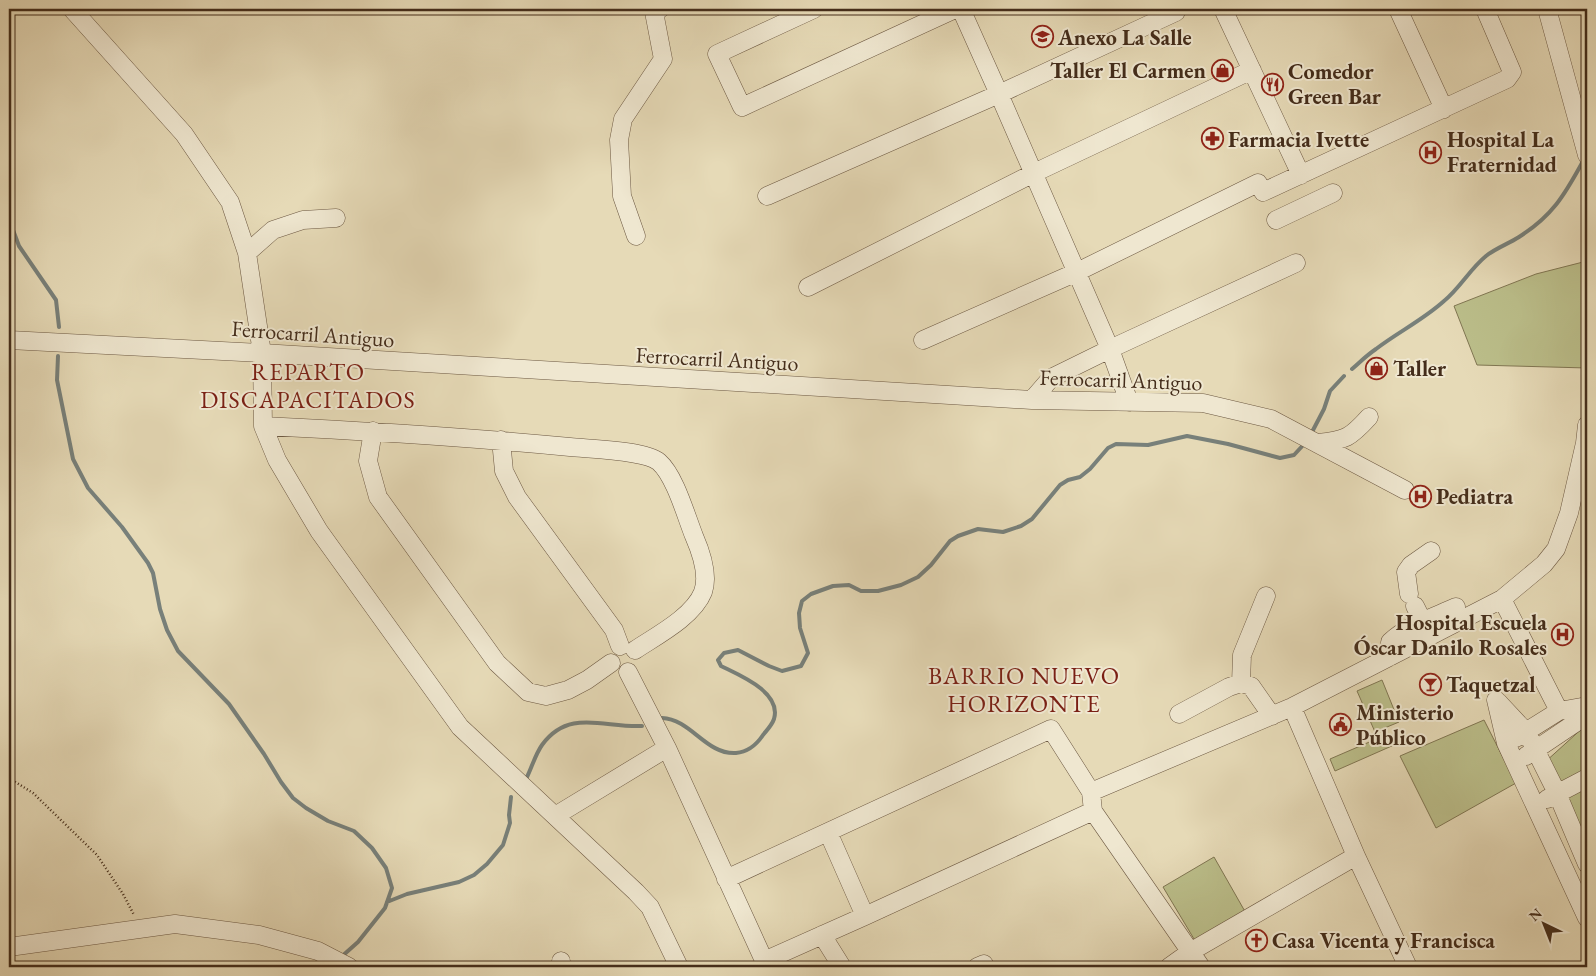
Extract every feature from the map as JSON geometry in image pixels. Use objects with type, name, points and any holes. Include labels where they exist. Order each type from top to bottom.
[{"type":"street","points":[[72,9],[184,134],[230,202],[247,253],[262,353],[263,426],[277,460],[319,531],[460,727],[650,907],[679,967]]},
{"type":"street","points":[[814,9],[717,54],[742,106],[954,9]]},
{"type":"street","points":[[961,9],[1110,349],[1129,402]]},
{"type":"street","points":[[1223,9],[1301,175]]},
{"type":"street","points":[[1398,9],[1444,109]]},
{"type":"street","points":[[923,340],[1260,188],[1301,175],[1501,84],[1512,72],[1485,9]]},
{"type":"street","points":[[1547,9],[1587,155]]},
{"type":"street","points":[[636,236],[622,196],[619,140],[623,119],[663,59],[655,10]]},
{"type":"street","points":[[768,196],[999,94],[1176,12]]},
{"type":"street","points":[[808,286],[1034,173],[1252,70]]},
{"type":"street","points":[[1276,220],[1333,193]]},
{"type":"street","points":[[247,253],[273,230],[303,220],[336,218]]},
{"type":"street","points":[[1032,400],[1051,378],[1296,263]]},
{"type":"street","name":"Ferrocarril Antiguo","points":[[9,340],[262,353],[1032,400],[1203,403],[1271,419],[1405,490]]},
{"type":"street","points":[[1318,444],[1340,441],[1351,435],[1369,417]]},
{"type":"street","points":[[1092,792],[1272,716],[1502,599],[1544,564],[1556,549],[1569,513],[1585,443],[1587,425]]},
{"type":"street","points":[[263,426],[500,440],[648,456],[658,462],[670,476],[700,552],[705,578],[702,592],[688,613],[627,648],[614,650],[611,656],[611,664],[615,669],[628,672],[635,666],[638,658],[627,648],[517,497],[504,471],[500,440]]},
{"type":"street","points":[[372,431],[368,461],[378,497],[497,663],[528,692],[546,696],[568,690],[611,664]]},
{"type":"street","points":[[1423,622],[1412,600],[1406,572],[1411,565],[1431,551]]},
{"type":"street","points":[[1241,683],[1242,655],[1266,596]]},
{"type":"street","points":[[1502,599],[1559,711]]},
{"type":"street","points":[[1391,656],[1390,642],[1395,637],[1423,622],[1456,608]]},
{"type":"street","points":[[628,672],[667,748],[765,964],[1093,811]]},
{"type":"street","points":[[1179,714],[1229,686],[1241,683],[1251,686],[1272,716]]},
{"type":"street","points":[[1587,864],[1557,793],[1527,733],[1496,700],[1506,743],[1587,918]]},
{"type":"street","points":[[1292,706],[1356,856],[1408,967]]},
{"type":"street","points":[[1506,743],[1527,733],[1559,711],[1587,706]]},
{"type":"street","points":[[1515,762],[1536,751],[1587,715]]},
{"type":"street","points":[[726,879],[1051,729],[1092,792],[1093,811],[1201,967]]},
{"type":"street","points":[[555,816],[667,748]]},
{"type":"street","points":[[1535,806],[1587,778]]},
{"type":"street","points":[[828,832],[865,916]]},
{"type":"street","points":[[1169,967],[1190,952],[1356,856]]},
{"type":"street","points":[[9,946],[174,924],[259,935],[318,950],[348,967]]},
{"type":"street","points":[[822,936],[842,967]]},
{"type":"path","points":[[9,778],[33,794],[97,855],[123,894],[141,929]]},
{"type":"green space","points":[[1587,261],[1587,368],[1477,365],[1454,306],[1536,274]]},
{"type":"green space","points":[[1382,680],[1399,722],[1375,732],[1357,691]]},
{"type":"green space","points":[[1484,720],[1516,783],[1436,828],[1400,756]]},
{"type":"green space","points":[[1587,724],[1587,837],[1577,834],[1544,763]]},
{"type":"green space","points":[[1388,734],[1394,745],[1335,771],[1330,759]]},
{"type":"green space","points":[[1214,857],[1247,915],[1197,944],[1163,887]]},
{"type":"waterway","points":[[1352,369],[1373,351],[1436,308],[1450,296],[1486,256],[1519,237],[1549,213],[1569,186],[1582,163]]},
{"type":"waterway","points":[[9,196],[13,230],[19,246],[56,300],[59,327]]},
{"type":"waterway","points":[[58,356],[57,380],[73,459],[88,488],[122,527],[148,563],[153,573],[160,609],[167,630],[178,651],[229,704],[293,798],[328,821],[354,831],[372,848],[386,868],[392,888],[385,908],[358,942],[340,958]]},
{"type":"waterway","points":[[1311,434],[1324,409],[1330,391],[1344,376]]},
{"type":"waterway","points":[[662,718],[682,724],[716,749],[725,752],[736,753],[752,747],[771,725],[775,709],[772,701],[757,686],[721,666],[718,660],[724,653],[738,650],[782,671],[801,666],[808,653],[800,628],[799,613],[802,601],[811,594],[833,586],[849,585],[861,591],[878,591],[901,585],[918,577],[931,565],[950,541],[958,536],[978,529],[1003,532],[1021,526],[1032,519],[1060,485],[1068,480],[1080,477],[1090,469],[1108,448],[1116,444],[1148,445],[1187,436],[1228,444],[1280,458],[1294,455],[1306,442]]},
{"type":"waterway","points":[[527,777],[542,745],[552,734],[564,727],[575,723],[588,722],[642,726]]},
{"type":"waterway","points":[[387,902],[407,894],[459,882],[474,875],[487,864],[503,845],[510,823],[511,797]]},
{"type":"place","name":"Anexo La Salle","points":[[1042,37]]},
{"type":"place","name":"Taller El Carmen","points":[[1222,70]]},
{"type":"place","name":"Comedor Green Bar","points":[[1272,84]]},
{"type":"place","name":"Farmacia Ivette","points":[[1212,139]]},
{"type":"place","name":"Hospital La Fraternidad","points":[[1431,152]]},
{"type":"place","name":"Taller","points":[[1377,368]]},
{"type":"place","name":"Pediatra","points":[[1420,496]]},
{"type":"place","name":"Hospital Escuela Óscar Danilo Rosales","points":[[1563,635]]},
{"type":"place","name":"Taquetzal","points":[[1430,684]]},
{"type":"place","name":"Ministerio Público","points":[[1340,725]]},
{"type":"place","name":"Casa Vicenta y Francisca","points":[[1256,940]]},
{"type":"district","name":"REPARTO DISCAPACITADOS","points":[[308,385]]},
{"type":"district","name":"BARRIO NUEVO HORIZONTE","points":[[1024,689]]}]
